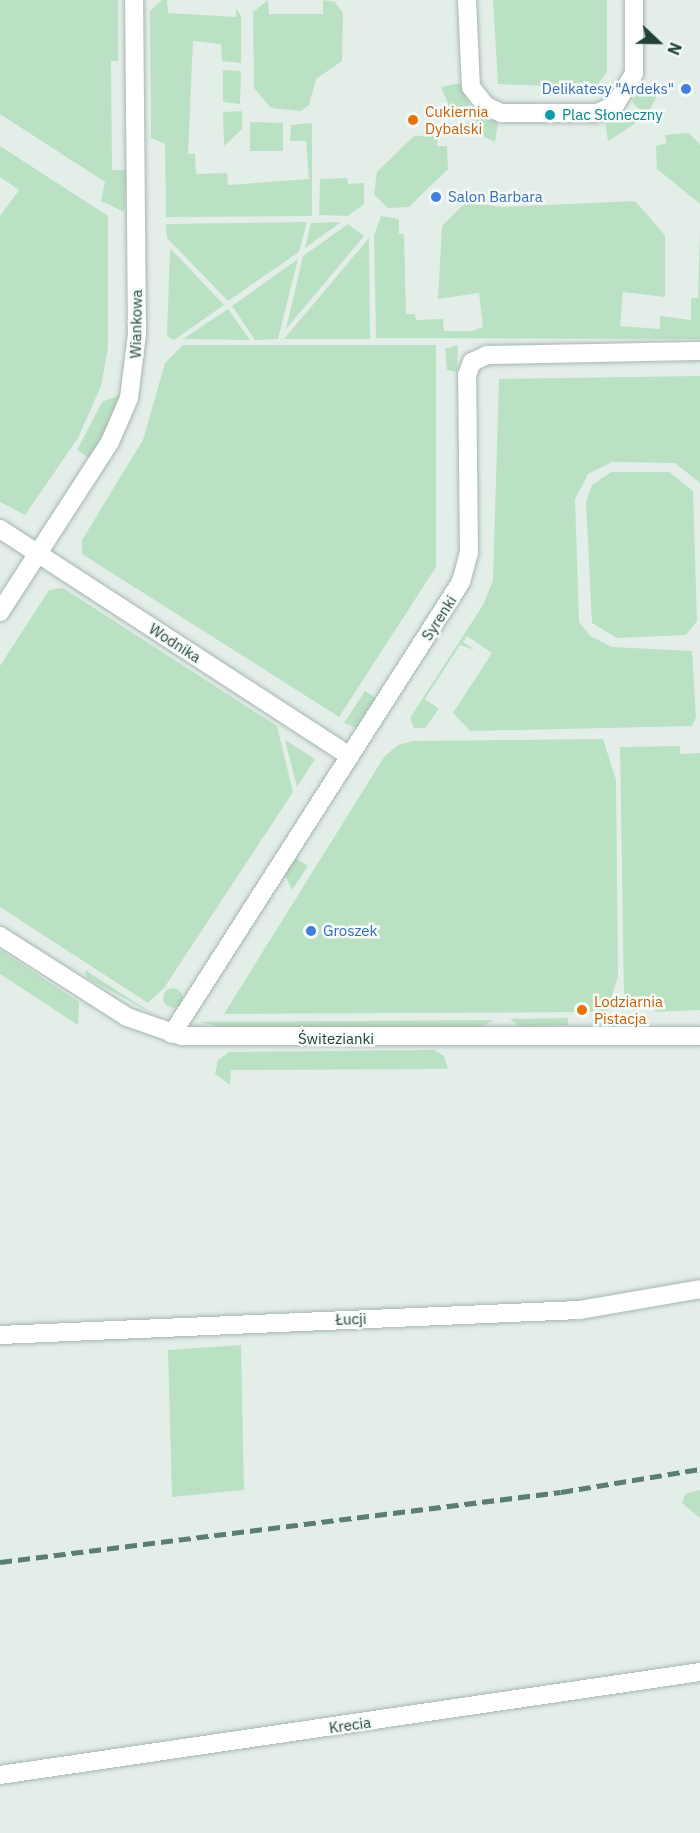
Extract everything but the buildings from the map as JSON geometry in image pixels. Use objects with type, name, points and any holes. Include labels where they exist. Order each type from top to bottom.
[{"type":"street","name":"Wiankowa","points":[[0,612],[110,442],[134,371],[134,0]]},
{"type":"street","points":[[467,0],[471,87],[486,106],[501,113],[597,113],[615,105],[634,73],[634,0]]},
{"type":"street","name":"Syrenki","points":[[172,1034],[461,582],[469,553],[466,375],[472,362],[487,355],[700,351]]},
{"type":"street","name":"Wodnika","points":[[0,529],[350,756]]},
{"type":"street","name":"Świtezianki","points":[[0,936],[114,1010],[172,1034],[221,1040],[700,1036]]},
{"type":"street","name":"Łucji","points":[[0,1335],[579,1310],[700,1289]]},
{"type":"street","name":"Krecia","points":[[0,1775],[700,1672]]},
{"type":"green space","points":[[0,0],[118,0],[118,61],[111,61],[112,170],[127,170],[124,212],[101,201],[105,182],[0,114]]},
{"type":"green space","points":[[162,0],[167,0],[168,13],[236,17],[236,8],[241,16],[241,63],[222,61],[221,44],[193,41],[188,154],[195,154],[196,174],[227,173],[228,185],[309,179],[306,141],[290,141],[291,125],[312,123],[312,216],[166,217],[165,144],[151,138],[150,11]]},
{"type":"green space","points":[[268,0],[269,14],[323,14],[323,0],[335,2],[343,13],[342,61],[316,79],[309,105],[301,111],[271,108],[254,88],[253,12]]},
{"type":"green space","points":[[493,0],[607,0],[607,72],[595,88],[498,84]]},
{"type":"green space","points":[[223,70],[241,71],[240,104],[223,102]]},
{"type":"green space","points":[[460,83],[469,105],[454,118],[441,87]]},
{"type":"green space","points":[[642,83],[661,89],[646,116],[632,102]]},
{"type":"green space","points":[[625,110],[636,123],[608,141],[605,121]]},
{"type":"green space","points":[[242,111],[242,129],[224,146],[223,112]]},
{"type":"green space","points":[[477,113],[498,122],[495,142],[464,127]]},
{"type":"green space","points":[[250,122],[283,123],[283,151],[250,151]]},
{"type":"green space","points":[[689,133],[700,145],[700,204],[657,169],[656,146],[667,143],[665,135]]},
{"type":"green space","points":[[438,135],[437,146],[447,146],[448,169],[409,207],[388,208],[374,194],[377,172],[414,136]]},
{"type":"green space","points":[[0,146],[108,216],[108,348],[101,386],[78,438],[25,515],[0,502],[0,216],[19,190],[0,177]]},
{"type":"green space","points":[[347,178],[348,184],[364,183],[364,204],[348,216],[319,215],[320,179]]},
{"type":"green space","points":[[635,201],[665,235],[665,297],[623,292],[620,326],[660,329],[660,316],[691,320],[691,298],[698,298],[700,230],[700,339],[376,338],[374,235],[381,216],[399,219],[399,234],[404,234],[406,314],[415,314],[416,320],[443,319],[444,331],[472,331],[483,327],[479,293],[438,299],[442,226],[466,202],[502,207]]},
{"type":"green space","points":[[307,222],[299,252],[228,301],[167,238],[166,224]]},
{"type":"green space","points":[[339,222],[340,223],[305,248],[311,223]]},
{"type":"green space","points":[[348,224],[364,236],[286,329],[303,256]]},
{"type":"green space","points":[[369,238],[370,339],[284,339]]},
{"type":"green space","points":[[170,248],[224,305],[174,340],[167,336]]},
{"type":"green space","points":[[298,259],[278,339],[255,340],[232,306]]},
{"type":"green space","points":[[228,309],[250,340],[183,339]]},
{"type":"green space","points":[[183,345],[436,345],[436,567],[339,717],[82,554],[82,540],[143,440],[165,363]]},
{"type":"green space","points":[[458,345],[457,372],[447,370],[445,349]]},
{"type":"green space","points":[[700,376],[700,483],[675,463],[612,462],[588,474],[575,499],[579,622],[590,636],[612,647],[692,651],[696,717],[692,726],[470,731],[453,713],[492,653],[467,636],[463,642],[475,650],[460,645],[425,699],[439,709],[425,728],[414,728],[410,718],[483,605],[493,580],[499,379]]},
{"type":"green space","points":[[120,395],[105,430],[89,458],[77,450],[102,402]]},
{"type":"green space","points":[[611,472],[669,472],[693,491],[697,621],[686,635],[617,638],[592,623],[586,502],[592,485]]},
{"type":"green space","points":[[63,588],[277,726],[293,792],[164,988],[148,1003],[0,907],[0,666],[49,590]]},
{"type":"green space","points":[[365,691],[376,698],[356,728],[344,723]]},
{"type":"green space","points":[[603,739],[616,780],[618,976],[607,1012],[224,1014],[384,757],[398,745],[413,741]]},
{"type":"green space","points":[[285,740],[315,759],[297,787]]},
{"type":"green space","points":[[680,746],[680,754],[700,753],[700,1010],[655,1012],[655,999],[637,999],[637,1007],[624,998],[620,747]]},
{"type":"green space","points":[[295,858],[308,866],[292,890],[285,875]]},
{"type":"green space","points":[[0,950],[79,1002],[78,1025],[0,974]]},
{"type":"green space","points":[[85,970],[155,1015],[87,978]]},
{"type":"green space","points":[[173,988],[180,991],[183,998],[180,1005],[173,1008],[166,1005],[163,998],[166,991]]},
{"type":"green space","points":[[568,1018],[568,1025],[520,1026],[510,1019]]},
{"type":"green space","points":[[494,1020],[483,1026],[229,1028],[199,1022]]},
{"type":"green space","points":[[434,1050],[444,1056],[448,1069],[231,1070],[230,1085],[215,1074],[218,1060],[229,1052]]},
{"type":"green space","points":[[241,1345],[244,1490],[172,1497],[168,1350]]},
{"type":"green space","points":[[700,1490],[700,1518],[682,1503],[685,1494]]},
{"type":"railway","points":[[0,1562],[561,1492],[700,1469]]},
{"type":"place","name":"Delikatesy \"Ardeks\"","points":[[686,89]]},
{"type":"place","name":"Plac Słoneczny","points":[[550,115]]},
{"type":"place","name":"Cukiernia Dybalski","points":[[413,120]]},
{"type":"place","name":"Salon Barbara","points":[[436,197]]},
{"type":"place","name":"Groszek","points":[[311,931]]},
{"type":"place","name":"Lodziarnia Pistacja","points":[[582,1010]]}]
